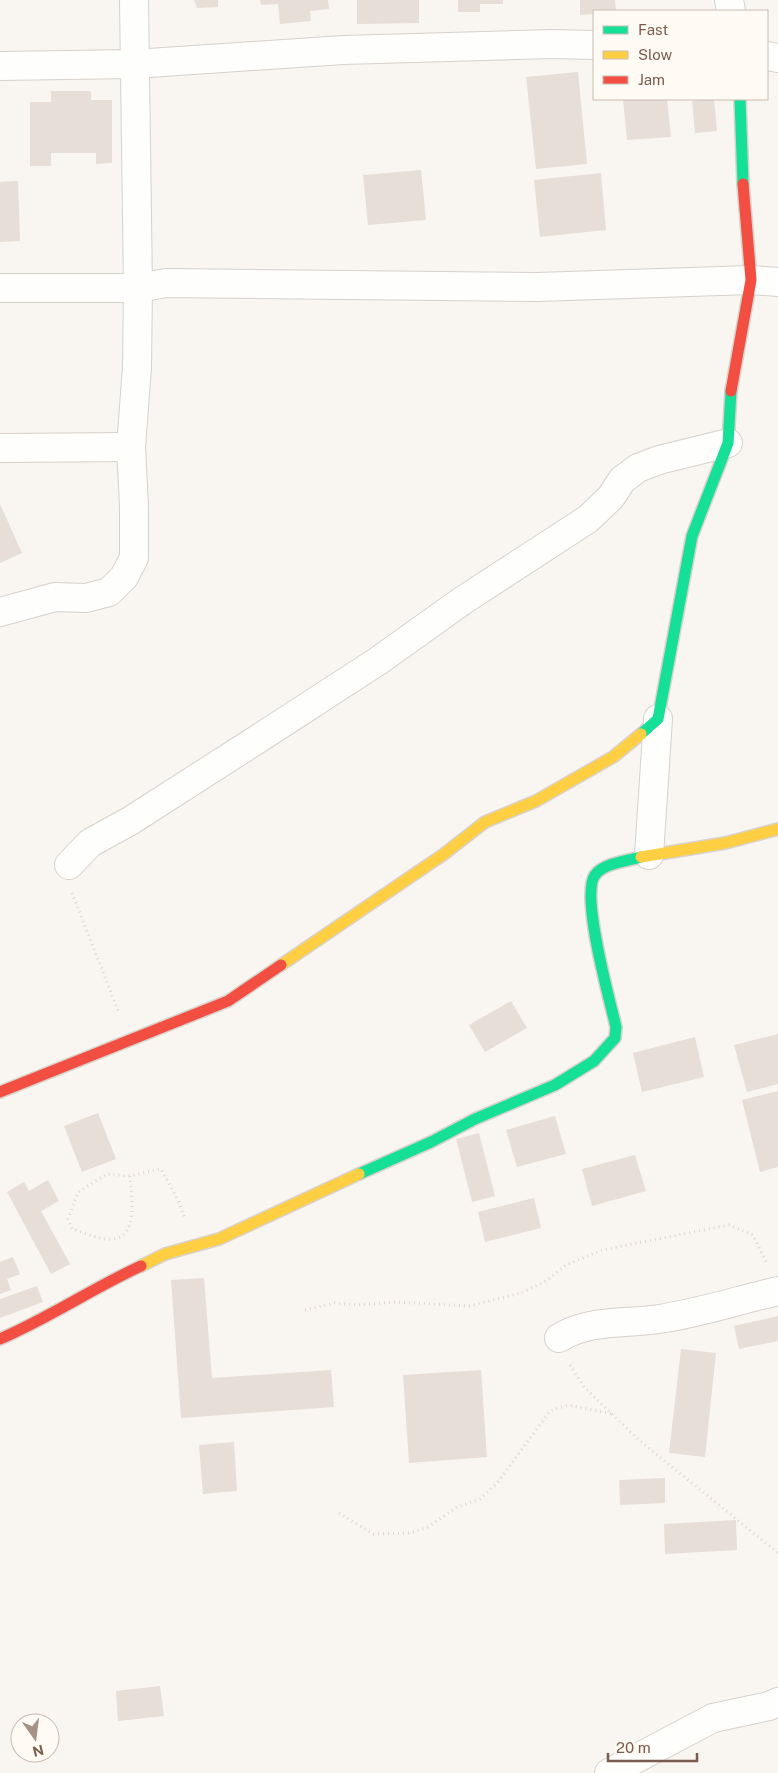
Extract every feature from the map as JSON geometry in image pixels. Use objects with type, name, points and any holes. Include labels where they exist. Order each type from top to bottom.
[{"type":"street","points":[[0,612],[55,597],[86,598],[110,592],[124,577],[134,558],[131,446],[137,367],[138,288],[134,0]]},
{"type":"street","points":[[0,66],[134,64],[343,50],[553,44],[593,45]]},
{"type":"street","points":[[649,856],[658,719],[692,536],[728,443],[730,381],[751,280],[743,195],[740,100]]},
{"type":"street","points":[[0,288],[138,288],[166,283],[537,287],[751,280],[778,282]]},
{"type":"street","points":[[69,865],[90,842],[130,822],[261,738],[378,661],[462,600],[588,519],[611,497],[622,480],[638,468],[659,460],[728,443]]},
{"type":"street","points":[[0,448],[131,446]]},
{"type":"street","points":[[0,1092],[228,1001],[444,854],[485,822],[536,801],[613,758],[658,719]]},
{"type":"street","points":[[0,1339],[30,1326],[100,1286],[165,1254],[219,1239],[280,1212],[475,1119],[555,1085],[594,1061],[615,1038],[616,1027],[598,953],[590,890],[594,876],[602,869],[649,856],[725,843],[778,830]]},
{"type":"street","points":[[559,1338],[569,1332],[607,1323],[660,1319],[774,1280]]},
{"type":"street","points":[[609,1773],[713,1718],[769,1706],[778,1702]]},
{"type":"path","points":[[69,865],[72,895],[130,1039]]},
{"type":"path","points":[[130,1176],[133,1222],[124,1234],[108,1239],[72,1229],[68,1219],[78,1192],[107,1174],[130,1176],[161,1168],[179,1202],[193,1245]]},
{"type":"path","points":[[305,1310],[335,1303],[357,1305],[422,1302],[469,1306],[494,1301],[546,1281],[566,1265],[602,1250],[728,1225],[753,1235],[774,1280]]},
{"type":"path","points":[[559,1338],[558,1346],[584,1387],[640,1441],[778,1553]]},
{"type":"path","points":[[339,1513],[373,1534],[409,1533],[428,1528],[457,1507],[480,1500],[497,1483],[550,1412],[568,1405],[613,1414]]},
{"type":"building","points":[[194,0],[218,0],[218,7],[197,8]]},
{"type":"building","points":[[260,0],[328,0],[329,9],[310,11],[311,21],[280,24],[278,4],[261,5]]},
{"type":"building","points":[[357,0],[419,0],[419,23],[357,24]]},
{"type":"building","points":[[458,0],[503,0],[503,4],[480,4],[480,12],[458,12]]},
{"type":"building","points":[[580,0],[615,0],[616,10],[593,10],[593,14],[580,15]]},
{"type":"building","points":[[578,72],[587,164],[536,169],[526,77]]},
{"type":"building","points":[[51,91],[91,91],[91,100],[112,100],[112,163],[96,164],[96,153],[51,153],[51,166],[30,166],[30,102],[51,102]]},
{"type":"building","points":[[623,100],[667,100],[671,137],[627,140]]},
{"type":"building","points":[[714,100],[717,131],[695,133],[692,101]]},
{"type":"building","points":[[421,170],[426,220],[368,225],[363,175]]},
{"type":"building","points":[[601,173],[606,230],[540,237],[534,180]]},
{"type":"building","points":[[18,181],[20,241],[0,242],[0,182]]},
{"type":"building","points":[[0,504],[22,553],[0,563]]},
{"type":"building","points":[[511,1001],[527,1028],[485,1052],[469,1025]]},
{"type":"building","points":[[778,1034],[778,1084],[747,1092],[734,1045]]},
{"type":"building","points":[[695,1037],[704,1077],[642,1092],[633,1053]]},
{"type":"building","points":[[778,1091],[778,1167],[760,1172],[742,1100]]},
{"type":"building","points":[[98,1113],[116,1159],[82,1172],[64,1126]]},
{"type":"building","points":[[555,1116],[566,1154],[517,1167],[506,1130]]},
{"type":"building","points":[[479,1133],[495,1196],[472,1202],[456,1139]]},
{"type":"building","points":[[635,1155],[646,1191],[592,1206],[582,1169]]},
{"type":"building","points":[[48,1180],[59,1201],[41,1211],[70,1264],[51,1274],[7,1192],[24,1182],[29,1191]]},
{"type":"building","points":[[534,1198],[541,1228],[485,1242],[478,1212]]},
{"type":"building","points":[[13,1257],[20,1274],[7,1279],[11,1290],[0,1294],[0,1262]]},
{"type":"building","points":[[204,1278],[212,1378],[331,1370],[334,1407],[181,1418],[171,1280]]},
{"type":"building","points":[[37,1286],[43,1302],[0,1318],[0,1299]]},
{"type":"building","points":[[778,1316],[778,1341],[739,1349],[734,1326]]},
{"type":"building","points":[[681,1349],[716,1353],[705,1457],[669,1453]]},
{"type":"building","points":[[481,1370],[487,1457],[409,1463],[403,1375]]},
{"type":"building","points":[[234,1442],[237,1491],[203,1494],[199,1445]]},
{"type":"building","points":[[665,1478],[665,1503],[620,1505],[619,1480]]},
{"type":"building","points":[[736,1520],[737,1550],[665,1554],[664,1524]]},
{"type":"building","points":[[160,1686],[164,1716],[118,1721],[116,1691]]},
{"type":"traffic: fast","points":[[740,100],[743,184]]},
{"type":"traffic: fast","points":[[641,734],[658,719],[692,536],[728,443],[731,391]]},
{"type":"traffic: fast","points":[[359,1174],[431,1142],[475,1119],[555,1085],[594,1061],[615,1038],[616,1027],[593,925],[591,886],[595,875],[604,868],[641,857]]},
{"type":"traffic: slow","points":[[281,965],[444,854],[485,822],[536,801],[613,757],[641,734]]},
{"type":"traffic: slow","points":[[641,857],[725,843],[778,829]]},
{"type":"traffic: slow","points":[[141,1266],[165,1254],[219,1239],[359,1174]]},
{"type":"traffic: jam","points":[[731,391],[751,280],[743,184]]},
{"type":"traffic: jam","points":[[0,1092],[228,1001],[281,965]]},
{"type":"traffic: jam","points":[[0,1339],[141,1266]]}]
